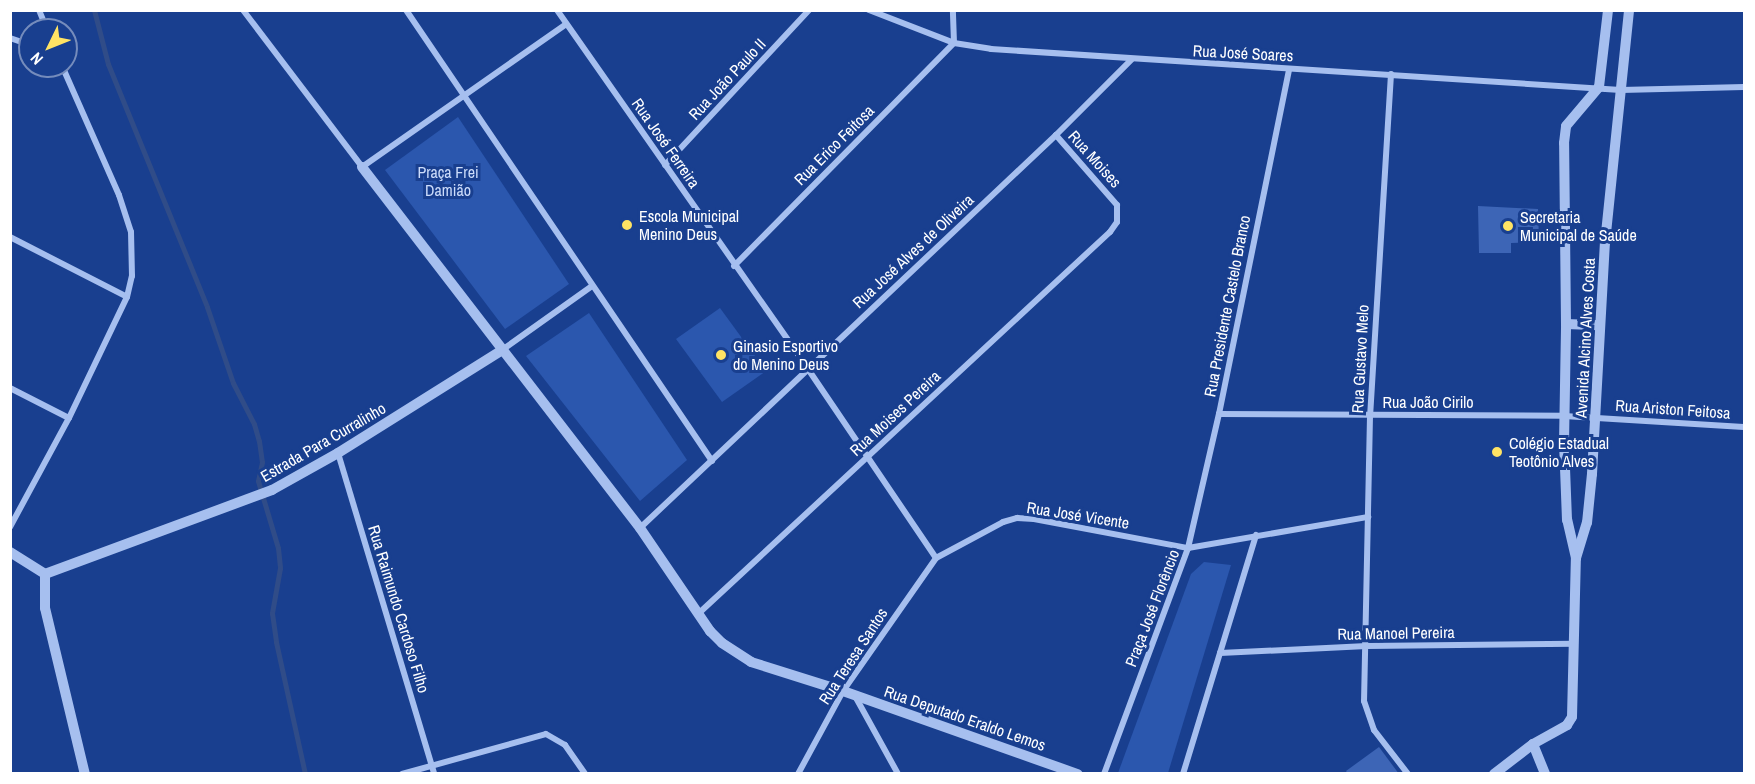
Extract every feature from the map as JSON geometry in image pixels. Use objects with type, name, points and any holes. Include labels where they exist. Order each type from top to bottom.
[{"type":"street","points":[[243,10],[640,528],[698,614]]},
{"type":"street","points":[[406,10],[712,461],[640,528]]},
{"type":"street","name":"Rua José Ferreira","points":[[557,10],[808,369],[936,558]]},
{"type":"street","name":"Rua João Paulo II","points":[[665,165],[809,10]]},
{"type":"street","name":"Rua José Soares","points":[[869,10],[954,43],[991,49],[1621,90],[1744,87]]},
{"type":"street","points":[[953,10],[954,43]]},
{"type":"street","points":[[1599,87],[1608,10]]},
{"type":"street","name":"Avenida Alcino Alves Costa","points":[[1576,558],[1587,523],[1605,243],[1629,10]]},
{"type":"street","points":[[362,167],[566,24]]},
{"type":"street","name":"Rua Erico Feitosa","points":[[734,266],[954,43]]},
{"type":"street","name":"Rua José Alves de Oliveira","points":[[712,461],[1056,135],[1132,59]]},
{"type":"street","name":"Rua Presidente Castelo Branco","points":[[1188,548],[1219,414],[1289,69]]},
{"type":"street","name":"Rua Gustavo Melo","points":[[1391,74],[1370,416],[1365,709],[1374,730],[1408,774]]},
{"type":"street","points":[[10,527],[69,418],[127,297],[132,276],[131,232],[119,195],[67,78]]},
{"type":"street","name":"Avenida Alcino Alves Costa","points":[[1533,744],[1567,724],[1572,717],[1576,558],[1567,520],[1564,416],[1566,324],[1564,134],[1571,119],[1599,87]]},
{"type":"street","name":"Rua Moises","points":[[1056,135],[1117,205],[1117,222],[1110,232]]},
{"type":"street","name":"Rua Moises Pereira","points":[[698,614],[1110,232]]},
{"type":"street","points":[[10,237],[127,297]]},
{"type":"street","points":[[502,350],[592,286]]},
{"type":"street","points":[[1566,324],[1599,325]]},
{"type":"street","name":"Estrada Para Curralinho","points":[[45,574],[272,490],[338,453],[502,350]]},
{"type":"street","points":[[10,388],[69,418]]},
{"type":"street","name":"Rua João Cirilo","points":[[1219,414],[1564,416]]},
{"type":"street","name":"Rua Ariston Feitosa","points":[[1564,416],[1744,427]]},
{"type":"street","name":"Rua Raimundo Cardoso Filho","points":[[338,453],[434,774]]},
{"type":"street","name":"Praça José Florêncio","points":[[1104,774],[1188,548],[1368,517]]},
{"type":"street","name":"Rua José Vicente","points":[[936,558],[1004,522],[1017,518],[1034,519],[1188,548]]},
{"type":"street","points":[[1183,774],[1256,535]]},
{"type":"street","points":[[10,552],[45,574],[45,608],[85,774]]},
{"type":"street","name":"Rua Teresa Santos","points":[[798,774],[843,691],[936,558]]},
{"type":"street","name":"Rua Deputado Eraldo Lemos","points":[[698,614],[722,643],[751,662],[843,691],[1078,774]]},
{"type":"street","name":"Rua Manoel Pereira","points":[[1220,653],[1367,646],[1574,644]]},
{"type":"street","points":[[855,696],[898,774]]},
{"type":"street","points":[[402,774],[431,764],[546,734],[565,745],[585,774]]},
{"type":"street","points":[[1494,774],[1533,744],[1545,774]]},
{"type":"green space","name":"Praça Frei Damião","points":[[458,117],[569,284],[505,329],[385,170]]},
{"type":"green space","name":"Ginasio Esportivo do Menino Deus","points":[[720,308],[766,371],[722,402],[676,339]]},
{"type":"green space","points":[[589,313],[687,460],[640,501],[526,356]]},
{"type":"green space","points":[[1204,562],[1231,565],[1168,773],[1118,773],[1191,574]]},
{"type":"building","name":"Secretaria Municipal de Saúde","points":[[1478,206],[1538,209],[1539,242],[1511,243],[1511,253],[1479,253]]},
{"type":"building","points":[[1379,747],[1399,774],[1348,774],[1346,771]]},
{"type":"waterway","points":[[94,10],[108,64],[207,307],[233,383],[254,424],[259,441],[262,462],[258,481],[278,548],[280,568],[272,613],[276,642],[305,774]]},
{"type":"place","name":"Escola Municipal Menino Deus","points":[[627,225]]},
{"type":"place","name":"Secretaria Municipal de Saúde","points":[[1508,226]]},
{"type":"place","name":"Ginasio Esportivo do Menino Deus","points":[[721,355]]},
{"type":"place","name":"Colégio Estadual Teotônio Alves","points":[[1497,452]]}]
